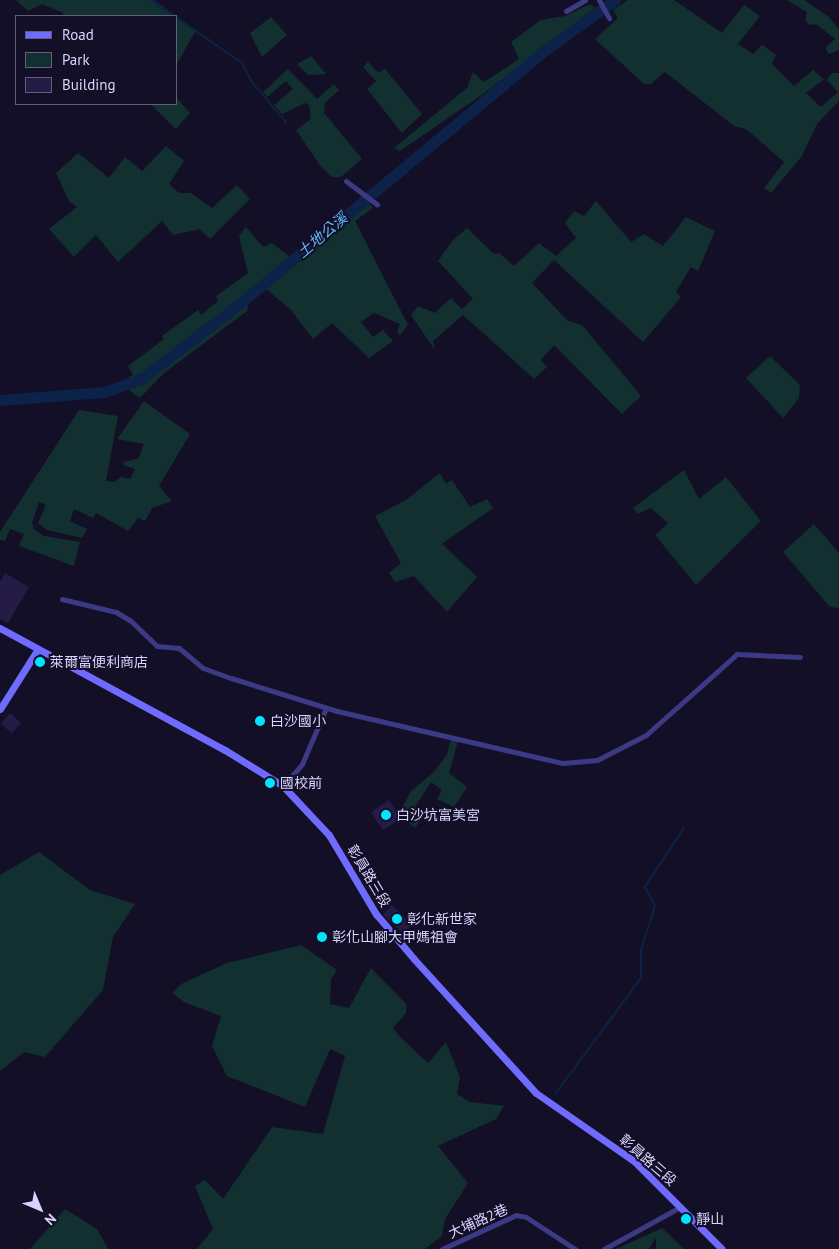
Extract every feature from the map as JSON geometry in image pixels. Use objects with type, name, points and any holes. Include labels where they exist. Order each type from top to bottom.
[{"type":"main road","name":"彰員路三段","points":[[0,628],[282,786],[328,835],[376,914],[414,959],[536,1093],[634,1161],[722,1249]]},
{"type":"main road","points":[[0,709],[38,649]]},
{"type":"street","points":[[566,11],[585,0]]},
{"type":"street","points":[[600,1],[608,15]]},
{"type":"street","points":[[346,181],[362,190],[377,204]]},
{"type":"street","points":[[62,599],[125,616],[157,646],[179,648],[209,670],[326,708],[472,740],[533,758],[578,762],[597,760],[646,735],[737,654],[800,657]]},
{"type":"street","points":[[282,786],[302,764],[326,708]]},
{"type":"street","points":[[604,1249],[680,1207]]},
{"type":"street","name":"大埔路2巷","points":[[442,1249],[516,1215],[526,1217],[575,1249]]},
{"type":"green space","points":[[16,0],[154,0],[175,15],[62,15],[63,13],[42,4],[28,11]]},
{"type":"green space","points":[[628,0],[674,0],[722,33],[744,5],[760,16],[738,44],[753,54],[762,45],[776,55],[772,64],[794,86],[813,70],[824,79],[806,93],[821,107],[838,92],[827,80],[832,73],[839,73],[839,101],[817,124],[802,156],[771,193],[764,188],[784,162],[746,129],[734,126],[665,72],[651,84],[644,84],[595,39],[618,18],[613,10]]},
{"type":"green space","points":[[787,0],[804,0],[829,17],[839,30],[839,50],[829,54],[825,48],[835,39],[816,24],[809,25],[805,20],[807,12]]},
{"type":"green space","points":[[590,4],[595,8],[483,94],[400,151],[394,148],[467,88],[473,72],[484,82],[519,59],[511,42],[541,20],[565,16]]},
{"type":"green space","points":[[178,17],[196,30],[178,62]]},
{"type":"green space","points":[[271,17],[287,35],[262,57],[250,33]]},
{"type":"green space","points":[[311,56],[326,74],[308,75],[297,64]]},
{"type":"green space","points":[[368,62],[379,73],[385,69],[422,114],[402,133],[367,89],[376,81],[363,67]]},
{"type":"green space","points":[[288,69],[317,99],[334,84],[339,90],[325,103],[324,113],[362,159],[341,177],[332,177],[319,164],[296,130],[311,119],[309,105],[305,103],[282,114],[274,105],[293,89],[286,81],[267,97],[263,92]]},
{"type":"green space","points":[[178,99],[190,113],[176,129],[151,105],[178,105]]},
{"type":"green space","points":[[166,146],[184,161],[169,184],[179,193],[191,193],[212,208],[237,185],[250,199],[210,239],[200,229],[173,235],[162,221],[118,262],[96,235],[74,257],[49,229],[77,207],[69,201],[56,173],[78,153],[109,178],[125,157],[142,171]]},
{"type":"green space","points":[[367,201],[373,208],[355,221],[408,325],[400,335],[397,332],[400,324],[374,313],[361,322],[373,337],[383,330],[393,341],[369,358],[332,323],[313,339],[291,310],[265,288],[249,301],[247,311],[164,373],[140,398],[119,383],[133,375],[128,366],[164,339],[162,336],[198,310],[201,315],[218,301],[216,296],[248,273],[239,236],[246,227],[263,247],[272,243],[290,257]]},
{"type":"green space","points":[[596,201],[631,242],[644,234],[663,246],[686,217],[715,231],[698,271],[691,267],[676,292],[681,297],[643,342],[554,260],[532,283],[568,321],[582,325],[641,396],[622,414],[554,345],[541,360],[547,367],[534,379],[463,315],[433,341],[435,350],[411,315],[418,306],[435,313],[451,298],[462,309],[473,299],[438,261],[453,240],[467,228],[494,254],[499,253],[514,266],[539,243],[556,256],[576,238],[565,223],[574,211],[584,216]]},
{"type":"green space","points":[[770,356],[800,385],[799,398],[783,418],[746,378]]},
{"type":"green space","points":[[144,401],[190,434],[159,486],[172,501],[152,508],[145,521],[138,518],[128,531],[96,513],[93,518],[74,509],[70,521],[87,529],[82,538],[47,530],[38,523],[46,505],[39,502],[32,523],[34,529],[44,536],[80,542],[74,566],[19,546],[24,534],[10,529],[5,541],[0,540],[0,532],[79,410],[118,416],[106,481],[114,482],[121,477],[130,479],[135,469],[123,465],[124,462],[139,458],[144,444],[117,439]]},
{"type":"green space","points":[[684,470],[699,499],[726,477],[761,521],[696,585],[655,535],[668,523],[651,508],[637,514],[633,508]]},
{"type":"green space","points":[[440,473],[446,484],[452,480],[470,507],[487,499],[493,508],[442,544],[477,577],[447,612],[414,576],[395,582],[389,573],[401,563],[375,516],[406,500]]},
{"type":"green space","points":[[814,524],[839,553],[839,608],[830,607],[783,552]]},
{"type":"green space","points":[[451,739],[458,741],[449,773],[467,787],[454,807],[437,799],[442,790],[431,782],[415,807],[424,814],[415,828],[409,823],[411,815],[401,810],[411,791],[435,771],[447,754]]},
{"type":"green space","points":[[39,852],[90,890],[135,904],[113,937],[103,990],[45,1057],[24,1052],[0,1071],[0,875]]},
{"type":"green space","points":[[301,945],[337,970],[331,979],[330,1004],[349,1008],[371,968],[407,1005],[406,1013],[393,1028],[399,1036],[428,1063],[446,1042],[460,1077],[457,1094],[470,1102],[504,1106],[496,1119],[438,1146],[468,1183],[445,1219],[442,1236],[425,1249],[197,1249],[213,1229],[195,1186],[205,1180],[223,1199],[272,1127],[323,1134],[345,1056],[330,1049],[305,1107],[227,1076],[212,1046],[221,1016],[184,1002],[172,993],[183,983],[227,963]]},
{"type":"green space","points":[[65,1209],[97,1229],[108,1249],[30,1249]]},
{"type":"green space","points":[[662,1228],[684,1249],[656,1249],[656,1237],[649,1249],[616,1249]]},
{"type":"building","points":[[5,573],[29,587],[8,623],[0,619],[0,582]]},
{"type":"building","points":[[10,713],[21,723],[12,733],[1,723]]},
{"type":"building","name":"白沙坑富美宮","points":[[389,800],[401,818],[383,831],[371,812]]},
{"type":"building","name":"彰化新世家","points":[[392,905],[412,925],[403,934],[383,914]]},
{"type":"waterway","points":[[151,0],[173,15]]},
{"type":"waterway","name":"土地公溪","points":[[0,400],[105,392],[141,379],[243,301],[540,54],[615,0]]},
{"type":"waterway","points":[[178,19],[242,63],[251,81],[286,122]]},
{"type":"waterway","points":[[555,1094],[641,978],[641,950],[655,906],[645,887],[684,828]]},
{"type":"place","name":"萊爾富便利商店","points":[[40,662]]},
{"type":"place","name":"白沙國小","points":[[260,721]]},
{"type":"place","name":"國校前","points":[[270,783]]},
{"type":"place","name":"白沙坑富美宮","points":[[386,815]]},
{"type":"place","name":"彰化新世家","points":[[397,919]]},
{"type":"place","name":"彰化山腳大甲媽祖會","points":[[322,937]]},
{"type":"place","name":"靜山","points":[[686,1219]]}]
